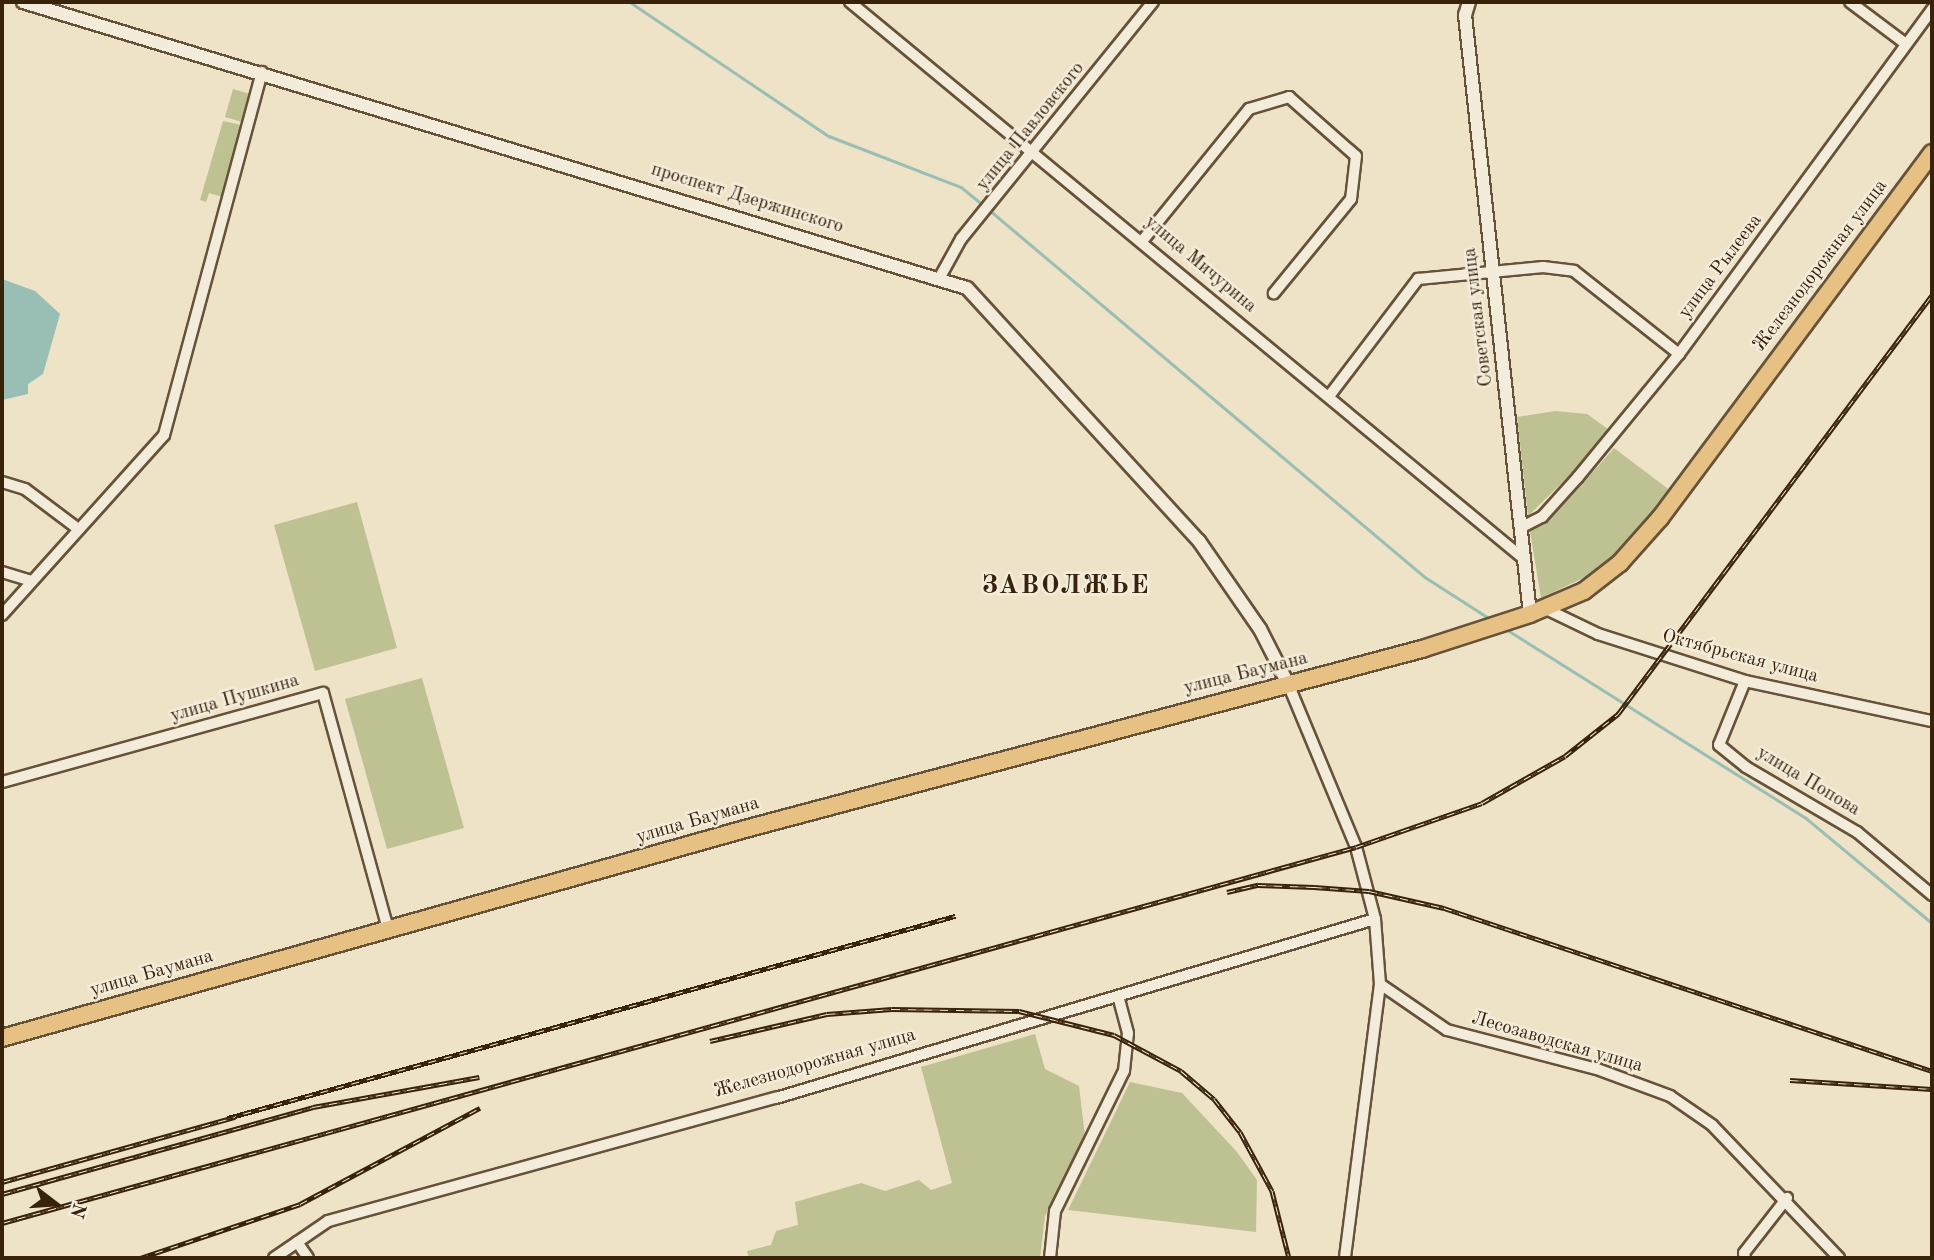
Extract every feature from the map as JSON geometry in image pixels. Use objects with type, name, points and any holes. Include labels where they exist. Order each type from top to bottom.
[{"type":"main road","name":"Железнодорожная улица","points":[[1537,611],[1584,591],[1620,563],[1660,518],[1932,153]]},
{"type":"main road","name":"улица Баумана","points":[[2,1038],[1059,744],[1409,653],[1537,611]]},
{"type":"street","name":"проспект Дзержинского","points":[[23,2],[940,277],[975,294],[1199,541],[1260,629],[1289,686]]},
{"type":"street","name":"улица Мичурина","points":[[850,2],[1143,240],[1524,559]]},
{"type":"street","name":"улица Павловского","points":[[940,277],[961,239],[1035,153],[1153,2]]},
{"type":"street","points":[[1457,2],[1465,15]]},
{"type":"street","points":[[1465,15],[1469,2]]},
{"type":"street","points":[[1850,2],[1906,44]]},
{"type":"street","name":"улица Рылеева","points":[[1520,528],[1542,517],[1679,354],[1932,9]]},
{"type":"street","name":"Советская улица","points":[[1465,15],[1520,528],[1524,559],[1537,611]]},
{"type":"street","points":[[2,615],[77,528],[151,454],[164,435],[262,72]]},
{"type":"street","points":[[1143,240],[1249,109],[1289,97],[1356,156],[1351,199],[1274,293]]},
{"type":"street","points":[[1330,395],[1418,279],[1543,267],[1574,271],[1679,354]]},
{"type":"street","points":[[2,482],[25,489],[77,528]]},
{"type":"street","points":[[2,572],[31,581]]},
{"type":"street","name":"Октябрьская улица","points":[[1537,611],[1598,634],[1745,681],[1932,721]]},
{"type":"street","name":"улица Попова","points":[[1745,681],[1719,745],[1746,767],[1857,832],[1932,895]]},
{"type":"street","points":[[1289,686],[1356,847],[1375,919],[1380,984],[1345,1258]]},
{"type":"street","name":"улица Пушкина","points":[[2,782],[323,693],[388,929]]},
{"type":"street","name":"Железнодорожная улица","points":[[274,1258],[328,1221],[776,1098],[1375,919]]},
{"type":"street","name":"Лесозаводская улица","points":[[1380,984],[1447,1030],[1597,1069],[1670,1096],[1712,1125],[1787,1198],[1839,1258]]},
{"type":"street","points":[[1050,1258],[1055,1211],[1124,1071],[1128,1033],[1118,996]]},
{"type":"street","points":[[1742,1257],[1787,1198]]},
{"type":"street","points":[[297,1242],[308,1258]]},
{"type":"green space","points":[[233,89],[250,94],[242,122],[225,117]]},
{"type":"green space","points":[[223,121],[241,125],[222,197],[209,193],[206,202],[200,200]]},
{"type":"green space","points":[[1555,411],[1587,414],[1608,429],[1573,472],[1528,516],[1517,417]]},
{"type":"green space","points":[[1614,448],[1671,491],[1626,546],[1598,571],[1541,598],[1530,531],[1577,490]]},
{"type":"green space","points":[[357,502],[397,648],[315,671],[274,525]]},
{"type":"green space","points":[[422,678],[464,828],[387,849],[345,699]]},
{"type":"green space","points":[[1035,1034],[1045,1069],[1079,1086],[1085,1136],[1045,1216],[1040,1258],[749,1258],[747,1251],[771,1245],[776,1231],[798,1225],[795,1202],[861,1183],[885,1191],[919,1180],[931,1190],[952,1183],[921,1067]]},
{"type":"green space","points":[[1130,1082],[1182,1093],[1237,1152],[1257,1180],[1256,1232],[1068,1210]]},
{"type":"water","points":[[2,279],[35,291],[60,314],[43,374],[28,384],[28,394],[2,400]]},
{"type":"waterway","points":[[630,2],[829,136],[961,187],[982,204]]},
{"type":"waterway","points":[[993,213],[1425,577],[1492,620]]},
{"type":"waterway","points":[[1506,629],[1806,818],[1932,923]]},
{"type":"railway","points":[[2,1223],[1356,847],[1482,803],[1565,756],[1618,714],[1932,295]]},
{"type":"railway","points":[[1227,892],[1258,885],[1369,891],[1444,908],[1932,1071]]},
{"type":"railway","points":[[228,1118],[955,916]]},
{"type":"railway","points":[[710,1041],[827,1014],[892,1009],[1019,1011],[1114,1035],[1181,1071],[1214,1099],[1240,1132],[1272,1191],[1289,1258]]},
{"type":"railway","points":[[2,1194],[313,1107],[479,1077]]},
{"type":"railway","points":[[1790,1080],[1932,1089]]},
{"type":"railway","points":[[140,1258],[300,1204],[480,1108]]},
{"type":"railway","points":[[2,1182],[235,1117]]},
{"type":"district","name":"ЗАВОЛЖЬЕ","points":[[1066,587]]}]
